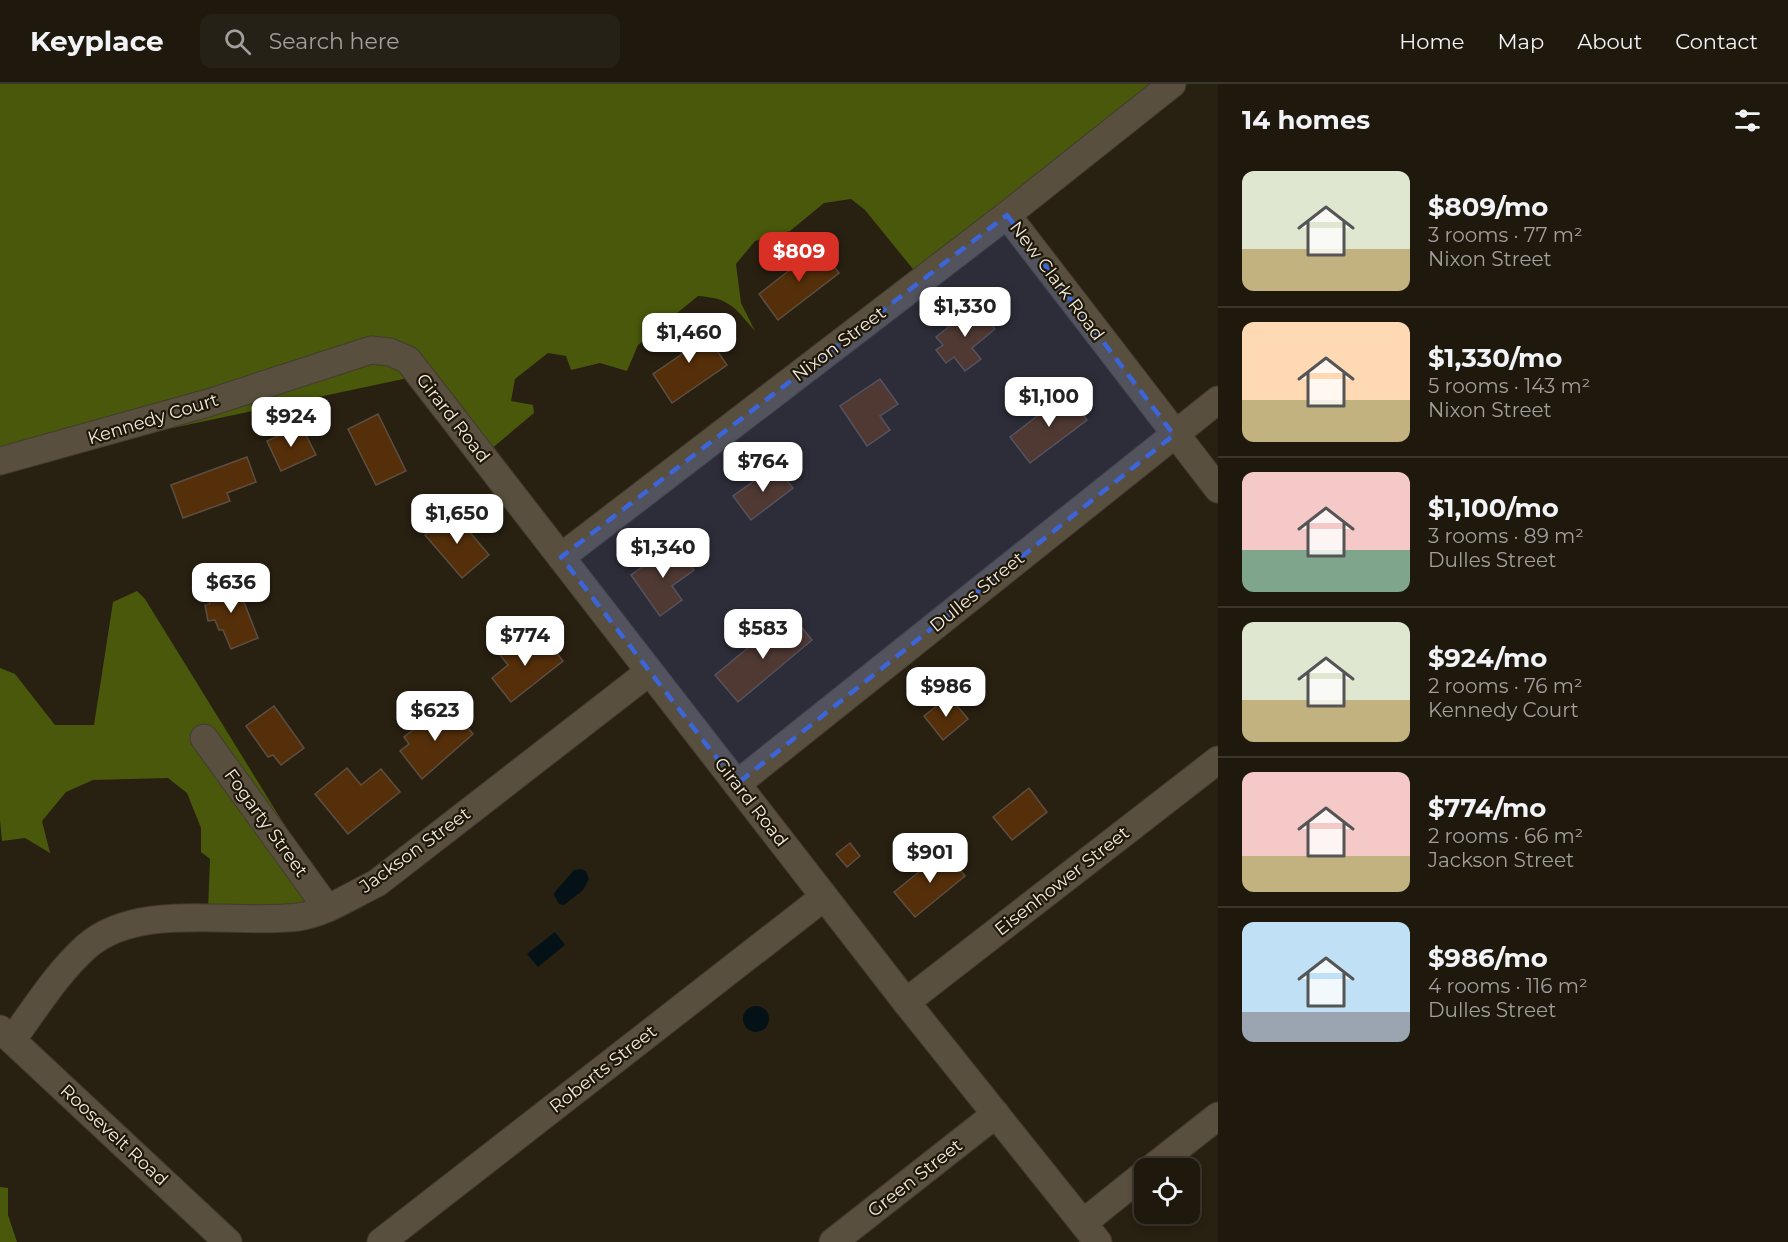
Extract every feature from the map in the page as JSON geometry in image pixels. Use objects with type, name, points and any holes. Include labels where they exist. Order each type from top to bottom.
[{"type":"street","name":"Nixon Street","points":[[561,556],[1007,215],[1172,84]]},
{"type":"street","name":"New Clark Road","points":[[1007,215],[1174,435],[1218,489]]},
{"type":"street","name":"Kennedy Court","points":[[0,461],[208,403],[371,350],[390,352],[408,360]]},
{"type":"street","name":"Girard Road","points":[[408,360],[906,1002],[1090,1233]]},
{"type":"street","name":"Dulles Street","points":[[737,784],[1218,400]]},
{"type":"street","name":"Jackson Street","points":[[6,1034],[87,946],[122,926],[157,920],[300,917],[327,908],[377,883],[649,672]]},
{"type":"street","name":"Fogarty Street","points":[[204,738],[327,908]]},
{"type":"street","name":"Eisenhower Street","points":[[906,1002],[1218,760]]},
{"type":"street","name":"Roberts Street","points":[[381,1242],[824,897]]},
{"type":"street","name":"Roosevelt Road","points":[[6,1034],[228,1242]]},
{"type":"street","name":"Green Street","points":[[833,1242],[996,1114]]},
{"type":"street","points":[[1165,1158],[1218,1116]]},
{"type":"street","points":[[1090,1233],[1134,1185]]},
{"type":"highlighted area","points":[[1007,215],[1174,435],[737,784],[561,557]]},
{"type":"green space","points":[[0,84],[1166,84],[917,274],[865,210],[851,199],[824,203],[790,231],[755,241],[736,264],[741,303],[755,331],[725,302],[698,296],[638,345],[627,371],[600,363],[571,370],[566,356],[548,353],[515,379],[511,401],[533,405],[534,413],[478,460],[408,378],[149,433],[0,458]]},
{"type":"green space","points":[[137,591],[145,599],[331,900],[326,907],[208,909],[210,859],[201,852],[201,828],[187,793],[168,778],[93,780],[66,792],[42,821],[50,853],[25,838],[2,841],[0,668],[15,674],[55,725],[94,725],[113,602]]},
{"type":"green space","points":[[0,1187],[8,1188],[8,1215],[17,1242],[0,1242]]},
{"type":"shaded area","points":[[574,870],[586,871],[589,879],[583,890],[564,905],[559,904],[554,895],[555,892]]},
{"type":"shaded area","points":[[555,932],[565,945],[538,967],[527,954]]},
{"type":"shaded area","points":[[756,1006],[766,1009],[769,1019],[766,1029],[756,1032],[746,1029],[743,1019],[746,1009]]},
{"type":"building","points":[[819,247],[839,273],[778,320],[759,294]]},
{"type":"building","points":[[976,305],[995,329],[972,348],[981,359],[965,371],[954,357],[946,363],[936,350],[943,345],[936,337]]},
{"type":"building","points":[[689,326],[695,336],[703,330],[727,365],[672,403],[653,374],[682,354],[671,338]]},
{"type":"building","points":[[880,379],[898,404],[880,416],[890,430],[867,446],[840,406]]},
{"type":"building","points":[[1067,393],[1087,420],[1030,463],[1010,437]]},
{"type":"building","points":[[378,414],[406,471],[376,485],[348,429]]},
{"type":"building","points":[[301,425],[316,455],[281,471],[267,441]]},
{"type":"building","points":[[247,457],[256,482],[227,493],[230,501],[183,518],[171,485]]},
{"type":"building","points":[[775,466],[793,488],[751,520],[733,496]]},
{"type":"building","points":[[452,511],[489,555],[462,578],[425,535]]},
{"type":"building","points":[[675,544],[694,570],[672,586],[682,600],[660,616],[631,575]]},
{"type":"building","points":[[241,580],[246,595],[242,597],[258,638],[231,649],[223,630],[219,630],[215,620],[208,621],[205,605],[210,604],[207,594]]},
{"type":"building","points":[[793,617],[812,640],[738,702],[715,675],[754,643],[758,646]]},
{"type":"building","points":[[544,636],[563,661],[511,702],[492,678],[508,665],[497,651],[512,640],[522,653]]},
{"type":"building","points":[[949,696],[968,719],[943,740],[924,716]]},
{"type":"building","points":[[274,706],[304,748],[281,765],[273,755],[268,757],[246,726]]},
{"type":"building","points":[[451,708],[473,734],[422,779],[400,751],[409,744],[404,737],[426,720],[432,725]]},
{"type":"building","points":[[347,768],[361,785],[381,769],[400,792],[348,834],[315,794]]},
{"type":"building","points":[[1029,788],[1047,812],[1012,840],[993,817]]},
{"type":"building","points":[[850,843],[860,856],[847,867],[836,854]]},
{"type":"building","points":[[945,851],[965,876],[915,917],[894,892]]}]
